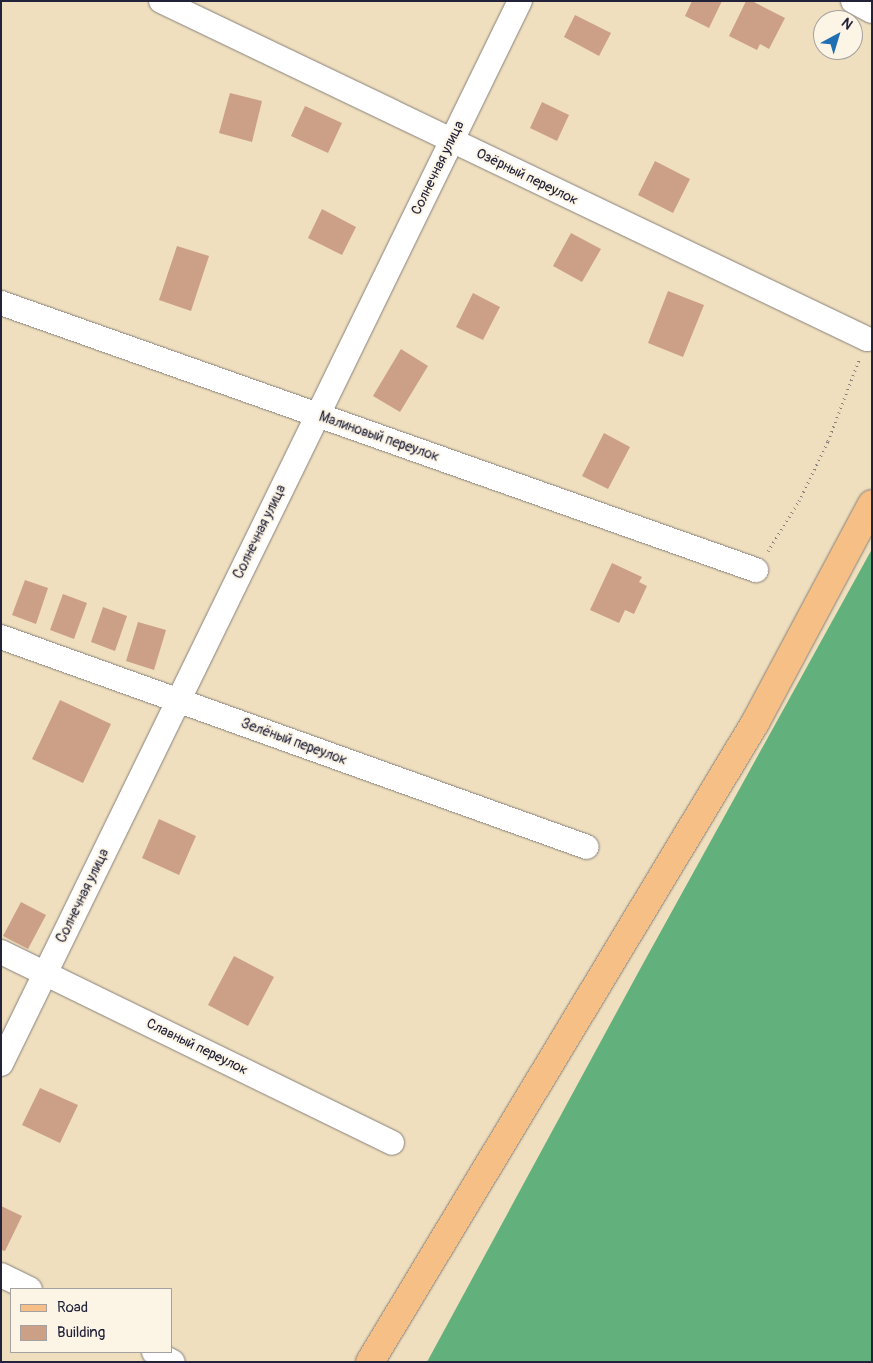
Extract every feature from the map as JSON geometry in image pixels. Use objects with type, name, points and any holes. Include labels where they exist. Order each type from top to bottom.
[{"type":"main road","points":[[370,1362],[755,722],[872,504]]},
{"type":"street","name":"Озёрный переулок","points":[[161,1],[867,340]]},
{"type":"street","name":"Солнечная улица","points":[[1,1064],[520,1]]},
{"type":"street","points":[[852,1],[872,11]]},
{"type":"street","name":"Малиновый переулок","points":[[1,303],[756,570]]},
{"type":"street","name":"Зелёный переулок","points":[[1,637],[587,847]]},
{"type":"street","name":"Славный переулок","points":[[1,952],[392,1143]]},
{"type":"street","points":[[1,1275],[28,1288]]},
{"type":"street","points":[[156,1353],[173,1362]]},
{"type":"path","points":[[756,570],[804,492],[828,440],[867,340]]},
{"type":"green space","points":[[872,549],[872,1362],[427,1362],[639,971]]},
{"type":"building","points":[[692,1],[722,1],[709,28],[685,16]]},
{"type":"building","points":[[746,1],[752,1],[785,18],[769,49],[760,44],[757,50],[729,36]]},
{"type":"building","points":[[575,15],[611,33],[599,56],[564,37]]},
{"type":"building","points":[[230,93],[262,101],[252,142],[219,133]]},
{"type":"building","points":[[542,102],[569,115],[557,141],[530,128]]},
{"type":"building","points":[[305,106],[342,123],[328,153],[291,136]]},
{"type":"building","points":[[655,161],[690,179],[673,213],[638,195]]},
{"type":"building","points":[[322,209],[356,227],[342,255],[308,238]]},
{"type":"building","points":[[571,233],[601,249],[582,282],[553,266]]},
{"type":"building","points":[[177,246],[209,256],[191,311],[159,300]]},
{"type":"building","points":[[668,291],[704,305],[683,357],[648,343]]},
{"type":"building","points":[[473,293],[500,307],[483,340],[456,327]]},
{"type":"building","points":[[401,349],[428,366],[400,412],[373,396]]},
{"type":"building","points":[[604,433],[630,447],[608,489],[582,476]]},
{"type":"building","points":[[612,563],[642,577],[639,582],[647,586],[634,614],[625,610],[619,623],[590,610]]},
{"type":"building","points":[[25,580],[48,588],[36,624],[12,615]]},
{"type":"building","points":[[63,594],[87,603],[74,639],[50,630]]},
{"type":"building","points":[[103,607],[127,616],[115,651],[91,642]]},
{"type":"building","points":[[138,622],[166,630],[154,670],[126,661]]},
{"type":"building","points":[[60,700],[111,724],[83,783],[32,759]]},
{"type":"building","points":[[159,819],[196,836],[179,875],[142,858]]},
{"type":"building","points":[[21,902],[46,915],[28,949],[3,936]]},
{"type":"building","points":[[234,956],[274,977],[248,1026],[208,1005]]},
{"type":"building","points":[[40,1088],[78,1105],[60,1143],[22,1125]]},
{"type":"building","points":[[1,1206],[22,1216],[5,1251],[1,1250]]}]
